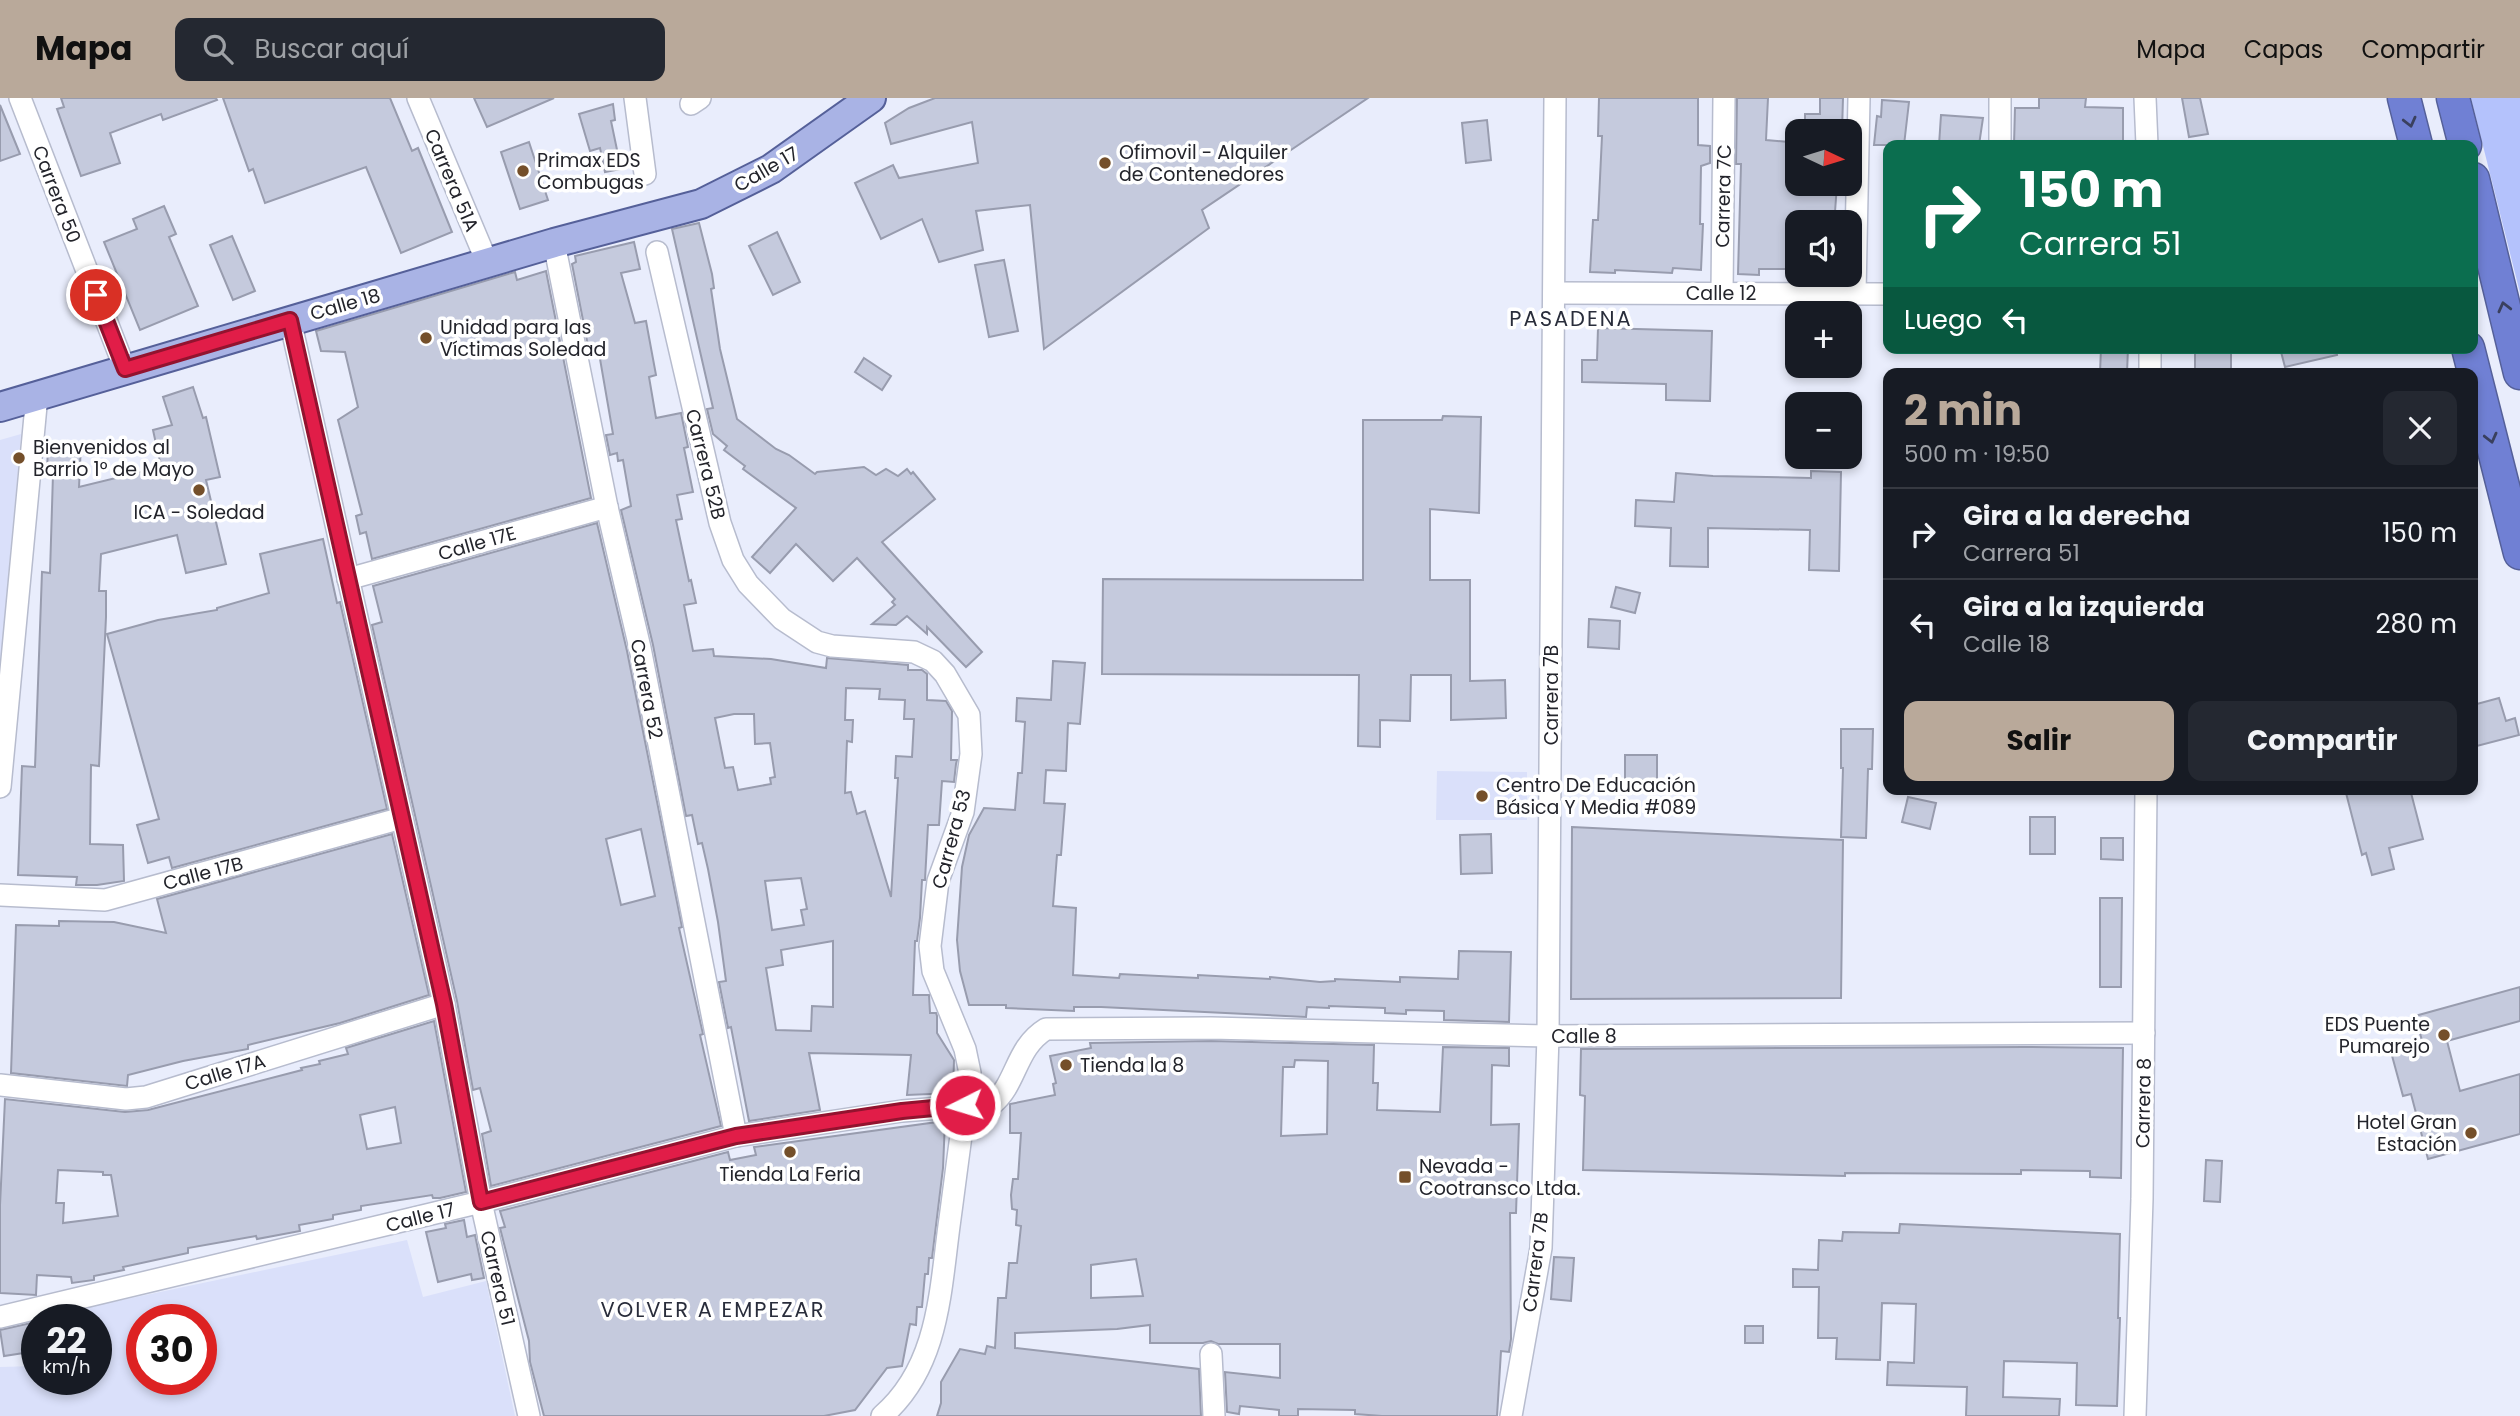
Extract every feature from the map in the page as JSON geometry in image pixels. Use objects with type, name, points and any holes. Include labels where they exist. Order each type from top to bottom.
[{"type":"highway","points":[[2404,98],[2415,140]]},
{"type":"highway","points":[[2453,98],[2464,140]]},
{"type":"highway","points":[[2478,200],[2520,373]]},
{"type":"highway","points":[[2478,387],[2520,553]]},
{"type":"main road","name":"Calle 17","points":[[652,217],[701,204],[771,169],[871,98]]},
{"type":"main road","name":"Calle 18","points":[[0,407],[487,262],[652,217]]},
{"type":"street","name":"Carrera 50","points":[[20,98],[125,369]]},
{"type":"street","name":"Carrera 51A","points":[[418,98],[487,262]]},
{"type":"street","points":[[635,98],[645,174]]},
{"type":"street","name":"Carrera 7B","points":[[1511,1416],[1541,1248],[1548,1036],[1555,98]]},
{"type":"street","name":"Carrera 7C","points":[[1722,293],[1724,98]]},
{"type":"street","points":[[1855,293],[1859,98]]},
{"type":"street","points":[[2000,98],[2000,140]]},
{"type":"street","points":[[2146,98],[2147,140]]},
{"type":"street","name":"Carrera 52","points":[[554,243],[607,507],[640,648],[736,1136]]},
{"type":"street","name":"Carrera 52B","points":[[657,252],[708,475],[733,560],[748,584],[782,619],[817,642]]},
{"type":"street","name":"Calle 12","points":[[1553,293],[1883,294]]},
{"type":"street","name":"Carrera 51","points":[[290,320],[444,1004],[481,1202],[529,1416]]},
{"type":"street","points":[[0,788],[37,395]]},
{"type":"street","name":"Calle 17E","points":[[348,579],[607,507]]},
{"type":"street","name":"Carrera 53","points":[[817,642],[841,647],[914,652],[933,661],[945,674],[969,715],[971,754],[962,812],[938,881],[930,946],[937,984],[965,1049],[970,1073],[936,1326],[918,1371],[894,1405],[882,1416]]},
{"type":"street","name":"Carrera 8","points":[[2135,1416],[2144,1034],[2146,795]]},
{"type":"street","name":"Calle 17B","points":[[0,895],[105,900],[402,818]]},
{"type":"street","name":"Calle 17A","points":[[0,1085],[117,1098],[146,1097],[444,1004]]},
{"type":"street","name":"Calle 8","points":[[965,1105],[992,1104],[1000,1097],[1028,1043],[1046,1029],[1211,1028],[1548,1036],[2144,1034]]},
{"type":"street","name":"Calle 17","points":[[0,1317],[481,1202],[736,1136],[902,1111],[965,1105]]},
{"type":"street","points":[[1211,1354],[1214,1416]]},
{"type":"shaded area","points":[[2471,98],[2520,98],[2520,293]]},
{"type":"shaded area","points":[[21,434],[19,458],[0,666],[0,440]]},
{"type":"shaded area","name":"Centro De Educación Básica Y Media #089","points":[[1437,771],[1527,772],[1527,820],[1436,820]]},
{"type":"shaded area","points":[[407,1240],[423,1297],[486,1281],[515,1416],[0,1416],[0,1367],[21,1366],[21,1395],[112,1395],[112,1304],[103,1304]]},
{"type":"building","points":[[61,98],[217,100],[163,120],[161,114],[110,133],[120,163],[81,176],[57,109],[64,107]]},
{"type":"building","points":[[223,98],[390,98],[412,151],[418,148],[452,232],[401,253],[366,167],[265,203],[253,169],[249,171]]},
{"type":"building","points":[[474,98],[554,98],[487,127]]},
{"type":"building","points":[[935,98],[1368,98],[1202,210],[1209,228],[1044,349],[1030,205],[976,211],[983,250],[939,262],[922,219],[881,239],[855,183],[893,165],[899,178],[978,163],[972,122],[891,144],[885,123],[909,108]]},
{"type":"building","points":[[1599,98],[1698,98],[1698,145],[1710,146],[1710,163],[1701,166],[1701,270],[1673,268],[1672,273],[1615,270],[1615,273],[1590,272],[1593,220],[1598,220],[1602,136],[1598,136]]},
{"type":"building","points":[[1737,98],[1768,98],[1766,140],[1785,142],[1785,196],[1836,196],[1835,210],[1785,210],[1785,269],[1759,269],[1759,275],[1738,274],[1741,164],[1736,164]]},
{"type":"building","points":[[1820,98],[1843,98],[1842,119],[1805,119],[1805,114],[1820,114]]},
{"type":"building","points":[[2039,98],[2086,98],[2085,107],[2123,108],[2123,140],[2014,140],[2015,108],[2039,108]]},
{"type":"building","points":[[2182,98],[2200,98],[2208,134],[2189,137]]},
{"type":"building","points":[[1882,100],[1909,102],[1905,140],[1883,140],[1883,145],[1874,145],[1877,116],[1881,117]]},
{"type":"building","points":[[613,104],[615,120],[611,121],[621,169],[605,172],[600,148],[590,151],[579,114]]},
{"type":"building","points":[[0,105],[20,154],[0,161]]},
{"type":"building","points":[[1941,115],[1983,118],[1980,140],[1939,140]]},
{"type":"building","points":[[1487,120],[1491,160],[1466,163],[1462,123]]},
{"type":"building","name":"Primax EDS Combugas","points":[[529,142],[548,200],[520,209],[501,152]]},
{"type":"building","points":[[164,206],[176,234],[169,237],[198,306],[140,330],[104,242],[137,229],[133,219]]},
{"type":"building","points":[[699,223],[712,274],[714,288],[711,289],[720,349],[737,419],[815,474],[864,467],[876,475],[886,469],[898,476],[907,469],[911,474],[913,472],[935,499],[882,542],[982,652],[966,667],[927,627],[927,634],[907,616],[896,625],[872,624],[895,605],[892,602],[895,599],[857,558],[833,581],[796,544],[770,573],[752,557],[796,508],[743,469],[745,466],[724,450],[727,446],[713,434],[707,409],[713,408],[672,229]]},
{"type":"building","points":[[777,232],[800,282],[773,295],[749,246]]},
{"type":"building","points":[[232,236],[255,291],[233,300],[210,245]]},
{"type":"building","points":[[634,242],[640,269],[621,273],[635,323],[646,321],[656,375],[649,377],[656,418],[681,413],[688,447],[684,448],[693,492],[677,495],[682,519],[676,520],[696,603],[684,605],[693,651],[713,649],[714,656],[771,659],[826,668],[827,658],[908,665],[908,670],[922,670],[927,674],[927,700],[946,701],[952,711],[951,760],[957,760],[954,782],[942,781],[939,825],[928,825],[925,880],[922,880],[920,918],[915,941],[913,995],[929,995],[930,1013],[936,1013],[937,1016],[937,1033],[954,1060],[953,1093],[907,1095],[911,1055],[809,1053],[820,1110],[749,1121],[731,1027],[728,1028],[719,982],[726,981],[708,869],[702,843],[698,844],[692,815],[686,816],[653,645],[621,510],[631,506],[623,460],[618,461],[617,453],[610,455],[606,435],[613,434],[599,353],[590,356],[572,264],[576,262],[575,256]],"holes":[[[846,688],[880,689],[879,699],[905,700],[904,719],[914,719],[912,757],[896,756],[895,778],[898,778],[891,897],[865,811],[857,814],[851,792],[845,793],[847,741],[852,742],[853,720],[845,720]],[[754,714],[755,744],[770,743],[775,777],[770,778],[771,784],[738,790],[733,767],[725,768],[715,718]],[[801,878],[807,909],[801,910],[804,925],[772,930],[765,881]],[[833,941],[833,1007],[812,1006],[811,1031],[776,1030],[766,968],[783,965],[781,950]]]},
{"type":"building","points":[[1004,260],[1018,331],[989,337],[975,265]]},
{"type":"building","points":[[546,271],[591,498],[372,559],[366,532],[360,534],[356,516],[362,514],[338,420],[358,407],[345,352],[321,351],[316,331],[515,272],[517,280]]},
{"type":"building","points":[[1598,328],[1712,331],[1710,401],[1666,400],[1666,384],[1582,382],[1582,360],[1597,360]]},
{"type":"building","points":[[2101,354],[2128,354],[2127,368],[2100,368]]},
{"type":"building","points":[[2195,354],[2231,354],[2231,368],[2195,368]]},
{"type":"building","points":[[2282,354],[2337,354],[2337,355],[2285,367]]},
{"type":"building","points":[[864,358],[891,376],[882,390],[855,372]]},
{"type":"building","points":[[193,387],[203,418],[206,417],[220,477],[206,480],[226,564],[186,573],[177,535],[101,554],[99,591],[106,591],[106,617],[99,766],[91,765],[90,844],[123,845],[124,881],[76,885],[77,877],[18,875],[22,766],[35,767],[42,572],[50,573],[53,474],[47,474],[48,443],[81,444],[79,487],[161,467],[153,430],[172,425],[163,397]]},
{"type":"building","points":[[1443,416],[1481,417],[1479,513],[1430,509],[1430,580],[1470,580],[1470,681],[1505,680],[1506,718],[1451,720],[1451,675],[1411,675],[1410,721],[1380,720],[1380,747],[1358,746],[1359,675],[1102,674],[1103,579],[1363,580],[1363,420],[1442,420]]},
{"type":"building","points":[[1811,471],[1841,472],[1839,571],[1809,570],[1810,530],[1708,528],[1708,567],[1670,566],[1671,528],[1635,526],[1636,500],[1674,502],[1676,473],[1811,478]]},
{"type":"building","points":[[597,523],[627,651],[682,927],[679,928],[703,1034],[700,1035],[721,1126],[491,1186],[482,1134],[491,1131],[480,1088],[473,1090],[457,1001],[372,625],[382,622],[373,586]],"holes":[[[641,829],[655,896],[621,905],[606,839]]]},
{"type":"building","points":[[323,539],[387,809],[172,868],[169,857],[148,863],[137,825],[159,819],[107,634],[158,620],[217,610],[269,593],[260,554]]},
{"type":"building","points":[[1616,587],[1640,593],[1635,613],[1611,607]]},
{"type":"building","points":[[1589,619],[1620,621],[1619,649],[1588,647]]},
{"type":"building","points":[[1053,661],[1085,663],[1080,724],[1068,723],[1066,771],[1046,770],[1044,803],[1065,804],[1053,906],[1076,908],[1073,975],[1119,978],[1120,974],[1198,978],[1198,975],[1270,977],[1320,982],[1335,979],[1400,982],[1400,977],[1458,979],[1459,951],[1511,952],[1509,1022],[1444,1020],[1444,1011],[1406,1010],[1406,1014],[1385,1013],[1385,1008],[1329,1006],[1307,1007],[1306,1017],[1101,1007],[1074,1007],[1074,1011],[1006,1008],[1006,1005],[969,1005],[960,971],[957,940],[962,867],[969,835],[984,808],[1015,810],[1018,773],[1022,773],[1025,722],[1016,721],[1017,698],[1051,700]]},
{"type":"building","points":[[2499,698],[2506,721],[2515,718],[2519,735],[2478,746],[2478,704]]},
{"type":"building","points":[[1841,729],[1873,729],[1872,769],[1868,769],[1866,838],[1841,837]]},
{"type":"building","points":[[1625,755],[1657,755],[1657,780],[1625,780]]},
{"type":"building","points":[[2347,795],[2412,795],[2423,839],[2389,848],[2394,869],[2372,875],[2366,853],[2362,855]]},
{"type":"building","points":[[1908,797],[1936,803],[1930,829],[1902,822]]},
{"type":"building","points":[[2030,817],[2055,817],[2055,854],[2030,854]]},
{"type":"building","points":[[1572,827],[1843,840],[1841,998],[1571,999]]},
{"type":"building","points":[[392,834],[429,995],[340,1023],[248,1045],[248,1049],[128,1075],[127,1086],[11,1073],[16,925],[59,926],[59,921],[114,922],[166,933],[157,899]]},
{"type":"building","points":[[1491,834],[1492,873],[1461,874],[1460,835]]},
{"type":"building","points":[[2101,838],[2123,838],[2123,860],[2101,859]]},
{"type":"building","points":[[2100,898],[2122,898],[2121,987],[2100,987]]},
{"type":"building","points":[[2520,987],[2520,1021],[2447,1041],[2460,1091],[2520,1074],[2520,1134],[2428,1159],[2411,1094],[2403,1096],[2391,1052],[2423,1044],[2415,1016]]},
{"type":"building","points":[[434,1021],[466,1192],[440,1198],[433,1198],[432,1195],[361,1206],[361,1210],[333,1215],[333,1219],[299,1225],[300,1231],[188,1248],[188,1253],[123,1267],[124,1270],[94,1276],[94,1280],[72,1283],[71,1277],[37,1275],[36,1295],[0,1293],[0,1205],[5,1099],[125,1112],[148,1110],[302,1070],[301,1068],[320,1064],[319,1061],[348,1054],[346,1048]],"holes":[[[395,1107],[401,1143],[367,1149],[360,1115]],[[58,1170],[103,1172],[103,1175],[111,1175],[118,1216],[63,1223],[64,1203],[56,1203]]]},
{"type":"building","points":[[1211,1041],[1374,1045],[1373,1083],[1378,1083],[1377,1110],[1440,1112],[1443,1047],[1509,1048],[1509,1066],[1492,1065],[1491,1125],[1519,1124],[1516,1213],[1510,1213],[1511,1339],[1509,1352],[1501,1351],[1497,1416],[1382,1416],[1355,1414],[1355,1410],[1298,1409],[1298,1416],[1279,1416],[1279,1410],[1240,1406],[1239,1414],[1227,1412],[1225,1372],[1280,1378],[1280,1344],[1218,1344],[1211,1341],[1150,1343],[1150,1325],[1015,1333],[1015,1348],[1199,1369],[1201,1416],[937,1416],[941,1403],[941,1382],[960,1349],[985,1354],[987,1346],[995,1348],[998,1298],[1006,1298],[1009,1263],[1017,1263],[1021,1226],[1016,1225],[1017,1210],[1012,1209],[1011,1195],[1013,1179],[1018,1179],[1021,1133],[1010,1133],[1010,1104],[1055,1095],[1053,1084],[1056,1083],[1050,1056],[1091,1048],[1090,1043]],"holes":[[[1295,1060],[1328,1061],[1327,1134],[1281,1136],[1283,1067],[1294,1067]],[[1136,1259],[1143,1296],[1091,1298],[1091,1265]]]},
{"type":"building","points":[[2123,1048],[2121,1178],[2090,1177],[2090,1171],[2021,1170],[2021,1174],[1845,1173],[1845,1176],[1583,1170],[1585,1096],[1580,1095],[1581,1049]]},
{"type":"building","points":[[945,1121],[943,1168],[932,1258],[929,1258],[928,1274],[925,1274],[922,1307],[917,1307],[916,1325],[910,1324],[902,1366],[887,1368],[855,1410],[824,1416],[544,1416],[530,1362],[529,1341],[500,1228],[505,1227],[500,1211],[728,1152],[730,1160],[756,1155],[754,1147]]},
{"type":"building","points":[[2206,1160],[2222,1161],[2220,1202],[2204,1201]]},
{"type":"building","points":[[464,1220],[467,1237],[475,1235],[484,1278],[472,1280],[471,1274],[438,1282],[426,1232],[446,1228],[445,1224]]},
{"type":"building","points":[[1900,1224],[2120,1234],[2117,1406],[2076,1405],[2077,1363],[2004,1361],[2003,1397],[2060,1399],[2059,1416],[1966,1416],[1967,1387],[1887,1385],[1888,1362],[1914,1363],[1916,1304],[1882,1303],[1880,1360],[1836,1359],[1837,1338],[1818,1338],[1819,1287],[1793,1287],[1793,1269],[1818,1270],[1819,1240],[1842,1241],[1843,1232],[1899,1233]]},
{"type":"building","points":[[1554,1257],[1574,1258],[1571,1301],[1551,1299]]},
{"type":"building","points":[[21,1325],[21,1353],[4,1356],[0,1330]]},
{"type":"building","points":[[1745,1326],[1763,1326],[1763,1343],[1745,1343]]},
{"type":"place","name":"Ofimovil - Alquiler de Contenedores","points":[[1105,163]]},
{"type":"place","name":"Primax EDS Combugas","points":[[523,171]]},
{"type":"place","name":"Unidad para las Víctimas Soledad","points":[[426,338]]},
{"type":"place","name":"Bienvenidos al Barrio 1° de Mayo","points":[[19,458]]},
{"type":"place","name":"ICA - Soledad","points":[[199,490]]},
{"type":"place","name":"Centro De Educación Básica Y Media #089","points":[[1482,796]]},
{"type":"place","name":"EDS Puente Pumarejo","points":[[2444,1035]]},
{"type":"place","name":"Tienda la 8","points":[[1066,1065]]},
{"type":"place","name":"Hotel Gran Estación","points":[[2471,1133]]},
{"type":"place","name":"Tienda La Feria","points":[[790,1152]]},
{"type":"place","name":"Nevada - Cootransco Ltda.","points":[[1405,1177]]},
{"type":"district","name":"PASADENA","points":[[1571,319]]},
{"type":"district","name":"VOLVER A EMPEZAR","points":[[713,1310]]},
{"type":"route","points":[[96,295],[125,369],[290,320],[444,1004],[481,1202],[736,1136],[902,1111],[965,1105]]}]
